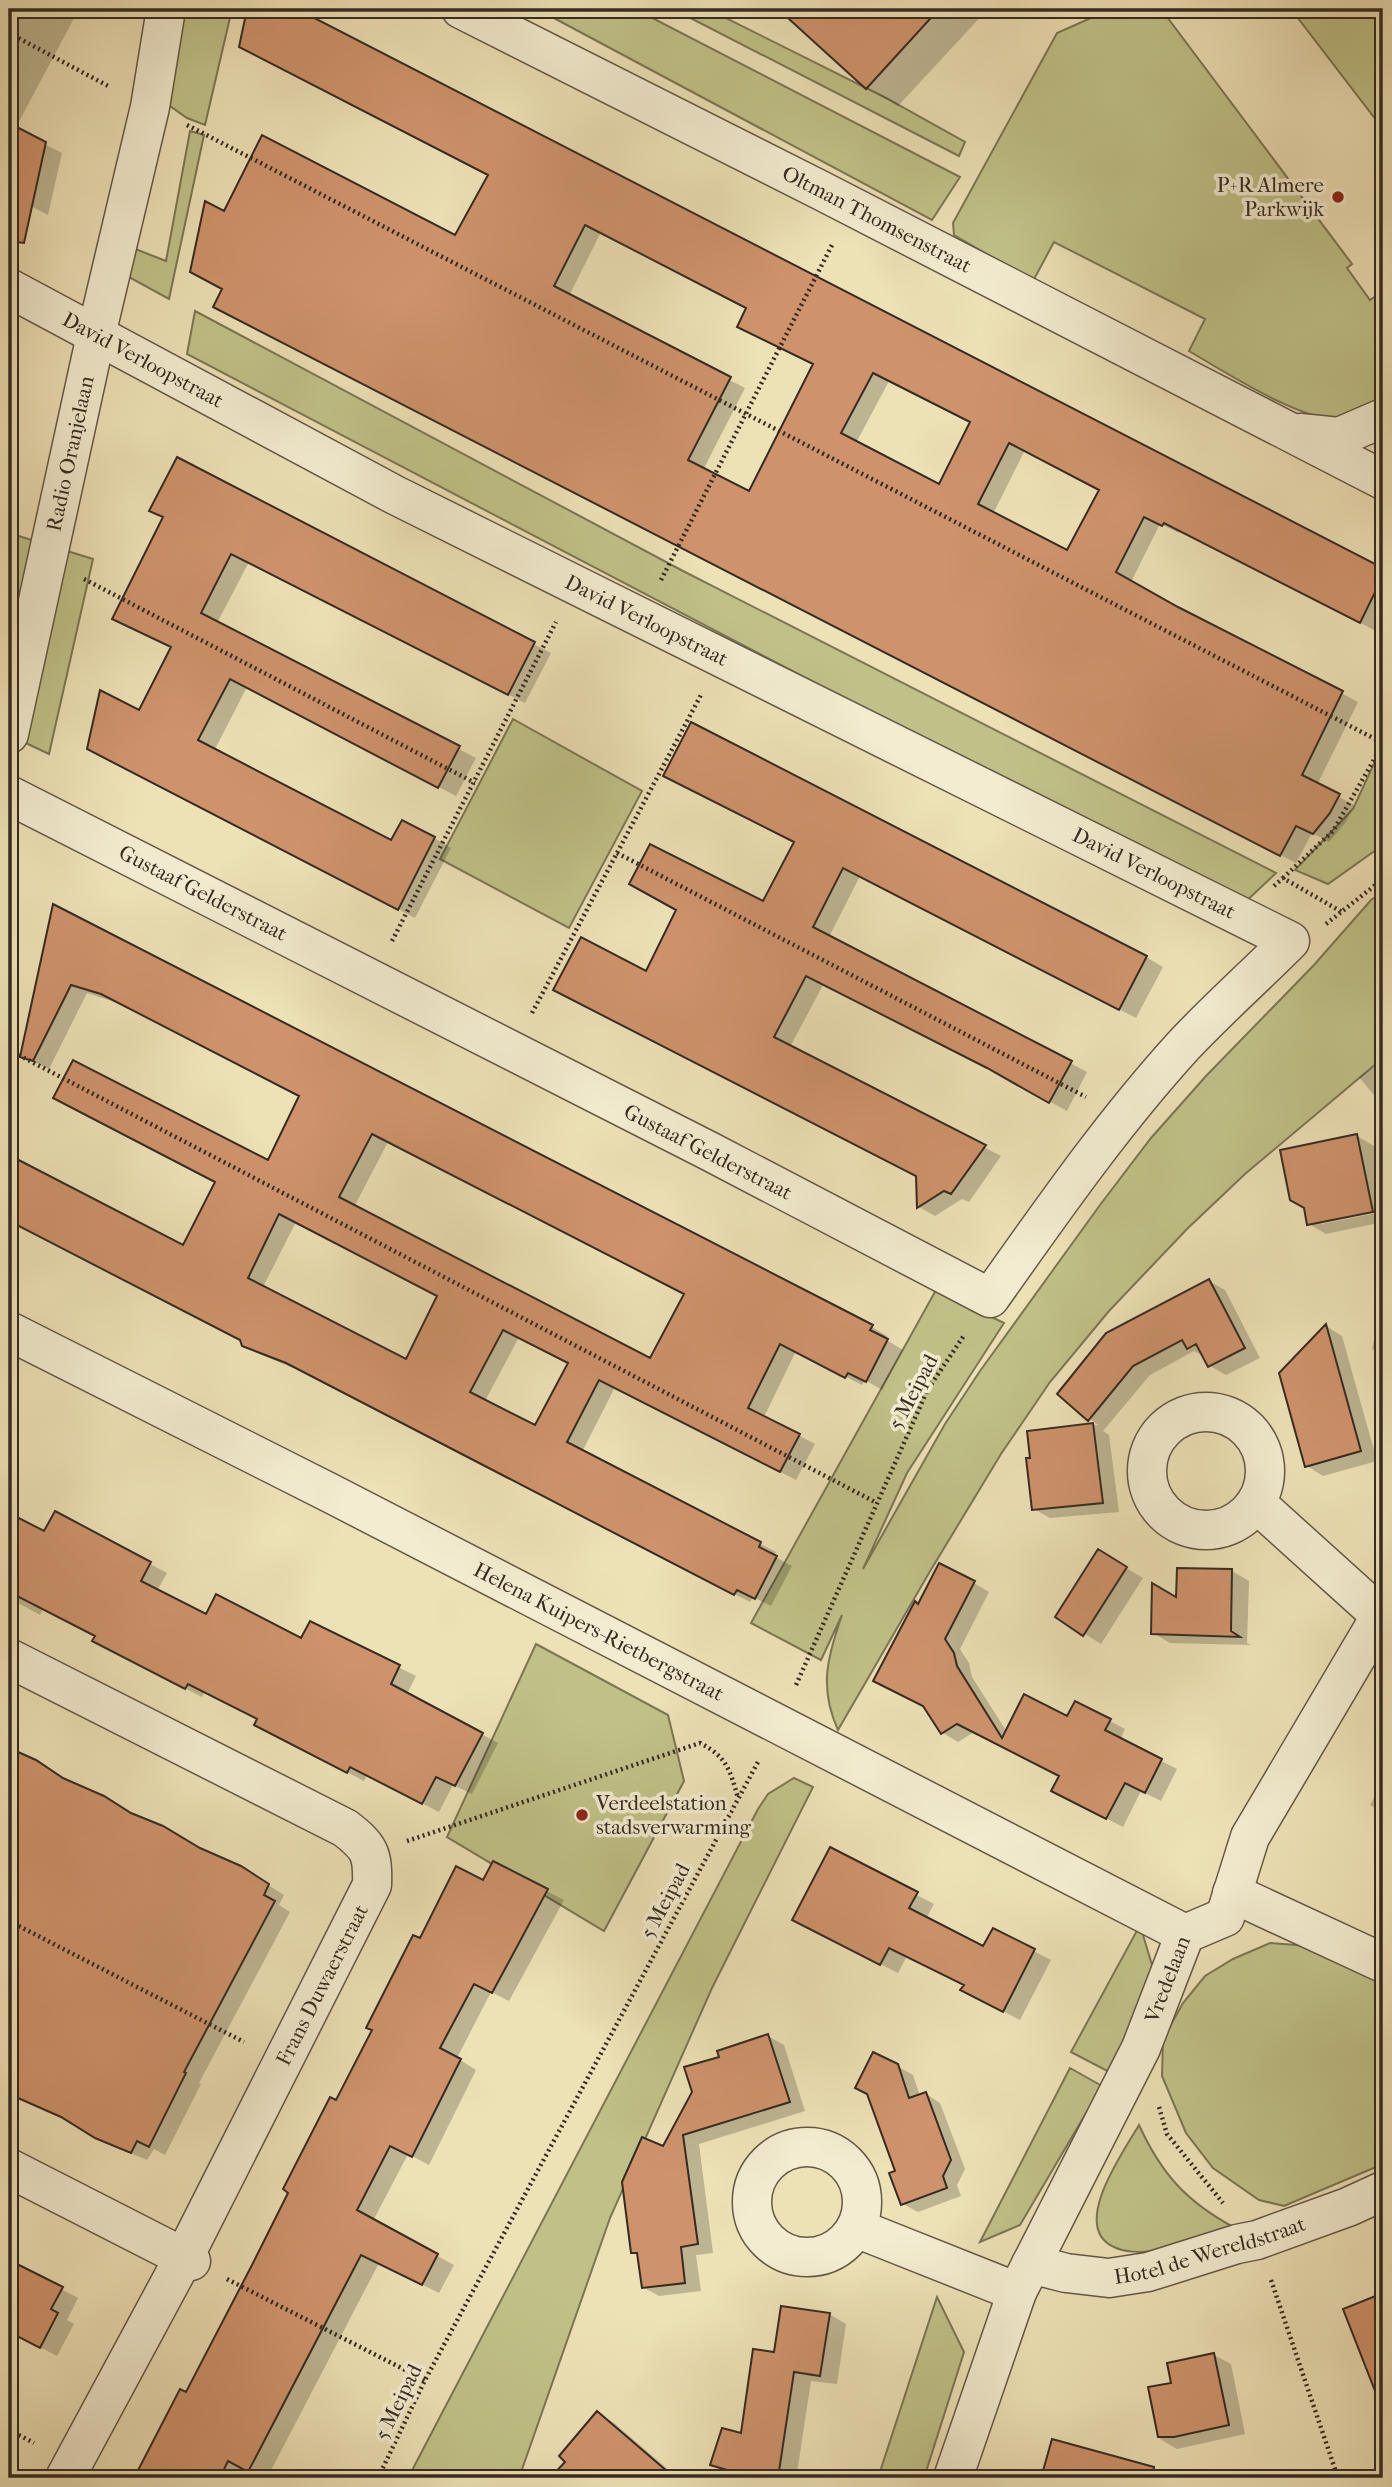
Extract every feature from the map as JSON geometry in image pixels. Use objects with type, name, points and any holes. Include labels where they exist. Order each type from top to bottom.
[{"type":"street","name":"Radio Oranjelaan","points":[[9,734],[96,335],[150,107],[166,9]]},
{"type":"street","name":"Oltman Thomsenstraat","points":[[461,9],[852,206],[1383,480]]},
{"type":"street","name":"David Verloopstraat","points":[[9,288],[383,488],[1290,941],[1184,1045],[1124,1116]]},
{"type":"street","name":"Oltman Thomsenstraat","points":[[1291,432],[1339,437],[1383,418]]},
{"type":"street","name":"Gustaaf Gelderstraat","points":[[9,794],[990,1298]]},
{"type":"street","points":[[990,1298],[1072,1182],[1124,1116]]},
{"type":"street","name":"Helena Kuipers-Rietbergstraat","points":[[9,1331],[1185,1934]]},
{"type":"street","name":"Vredelaan","points":[[953,2478],[1024,2278],[1141,2048],[1185,1934],[1224,1917],[1250,1838],[1382,1613],[1256,1503]]},
{"type":"street","points":[[9,1658],[345,1828],[365,1843],[370,1854]]},
{"type":"street","name":"Frans Duwaerstraat","points":[[65,2478],[188,2259],[372,1885],[373,1862],[370,1854]]},
{"type":"street","points":[[1232,1894],[1383,1963]]},
{"type":"street","points":[[9,2168],[188,2259]]},
{"type":"street","name":"Hotel de Wereldstraat","points":[[1024,2278],[1066,2273],[1109,2278],[1148,2272],[1257,2240],[1348,2207],[1383,2191]]},
{"type":"street","points":[[856,2228],[1024,2278]]},
{"type":"path","points":[[9,33],[747,412],[1383,744],[1332,831],[1283,878]]},
{"type":"path","points":[[641,618],[852,206]]},
{"type":"path","points":[[47,559],[475,783]]},
{"type":"path","points":[[373,979],[575,585]]},
{"type":"path","points":[[512,1051],[721,657]]},
{"type":"path","points":[[617,853],[1124,1116]]},
{"type":"path","points":[[1342,912],[1383,879]]},
{"type":"path","points":[[9,1050],[877,1503]]},
{"type":"path","name":"5 Meipad","points":[[378,2478],[425,2380],[779,1724],[928,1390],[990,1298]]},
{"type":"path","points":[[370,1854],[700,1743],[715,1751],[730,1768],[738,1798]]},
{"type":"path","points":[[9,1921],[283,2062]]},
{"type":"path","points":[[188,2259],[425,2380]]},
{"type":"green space","points":[[185,9],[232,9],[205,125],[187,118],[163,101]]},
{"type":"green space","points":[[537,9],[635,9],[960,177],[932,220]]},
{"type":"green space","points":[[673,9],[708,9],[886,98],[965,142],[959,156]]},
{"type":"green space","points":[[1111,9],[1161,9],[1352,264],[1347,268],[1370,300],[1383,291],[1383,397],[1368,407],[1340,418],[1325,418],[1307,413],[1264,394],[1189,351],[1205,319],[1054,242],[1033,281],[954,235],[953,223],[1057,33]]},
{"type":"green space","points":[[1291,9],[1374,9],[1383,21],[1383,129]]},
{"type":"green space","points":[[190,131],[204,135],[169,299],[127,276],[133,248],[166,261]]},
{"type":"green space","points":[[195,311],[683,571],[1276,873],[1241,906],[187,354]]},
{"type":"green space","points":[[9,533],[93,559],[49,754],[9,735]]},
{"type":"green space","points":[[513,719],[642,791],[569,928],[440,859]]},
{"type":"green space","points":[[1383,744],[1383,845],[1328,884],[1295,870],[1353,809]]},
{"type":"green space","points":[[1383,892],[1383,1058],[1245,1174],[1187,1229],[1109,1311],[1050,1382],[1001,1454],[838,1730],[828,1700],[827,1673],[832,1645],[842,1615],[821,1660],[751,1623],[936,1290],[1004,1323],[907,1473],[863,1569],[945,1424],[980,1371],[1151,1138],[1206,1076],[1314,965],[1371,900]]},
{"type":"green space","points":[[536,1644],[668,1715],[684,1781],[604,1931],[447,1837]]},
{"type":"green space","points":[[794,1778],[813,1787],[712,1988],[610,2218],[519,2478],[408,2478],[758,1809],[768,1794]]},
{"type":"green space","points":[[1140,1925],[1152,1965],[1153,1993],[1111,2073],[1071,2052]]},
{"type":"green space","points":[[1270,1943],[1309,1946],[1383,1979],[1383,2164],[1284,2206],[1259,2200],[1213,2168],[1186,2133],[1162,2076],[1163,2039],[1183,2003],[1205,1976],[1233,1959]]},
{"type":"green space","points":[[1070,2068],[1102,2086],[1020,2225],[980,2242]]},
{"type":"green space","points":[[1139,2125],[1157,2159],[1178,2186],[1203,2208],[1235,2228],[1147,2252],[1118,2249],[1102,2237],[1097,2223],[1098,2206],[1113,2170]]},
{"type":"green space","points":[[937,2297],[964,2352],[924,2478],[878,2478]]},
{"type":"building","points":[[247,9],[297,9],[1383,568],[1383,576],[1360,623],[1164,523],[1162,526],[1144,517],[1116,572],[1178,607],[1343,691],[1302,775],[1340,794],[1330,813],[1313,834],[1296,826],[1280,856],[213,307],[222,289],[190,272],[205,201],[224,211],[262,135],[455,235],[488,175],[239,47]],"holes":[[[585,225],[746,308],[737,327],[813,364],[749,491],[688,460],[731,377],[554,286]],[[873,373],[970,422],[939,484],[841,433]],[[1009,443],[1099,490],[1067,550],[978,504]]]},
{"type":"building","points":[[778,9],[939,9],[866,89]]},
{"type":"building","points":[[9,123],[46,142],[24,243],[9,241]]},
{"type":"building","points":[[177,457],[535,642],[508,695],[231,554],[201,613],[460,746],[438,788],[230,679],[198,740],[391,840],[402,820],[435,837],[398,910],[87,749],[100,690],[139,710],[171,647],[112,619],[163,517],[149,511]]},
{"type":"building","points":[[691,722],[1147,956],[1119,1010],[843,868],[813,927],[1072,1061],[1049,1103],[987,1068],[806,976],[774,1037],[986,1145],[951,1194],[944,1191],[917,1208],[916,1176],[553,990],[581,937],[646,971],[676,910],[629,884],[650,844],[763,901],[794,842],[663,776]]},
{"type":"building","points":[[53,904],[873,1325],[870,1330],[888,1339],[866,1382],[848,1373],[845,1378],[780,1344],[748,1408],[800,1434],[780,1472],[599,1380],[567,1442],[761,1542],[759,1547],[777,1556],[755,1599],[737,1590],[734,1595],[286,1363],[242,1346],[240,1340],[9,1221],[9,1155],[183,1245],[215,1182],[53,1098],[73,1060],[268,1160],[299,1096],[101,994],[71,985],[33,1061],[20,1057]],"holes":[[[372,1134],[684,1294],[650,1358],[339,1197]],[[279,1214],[437,1296],[406,1359],[248,1278]],[[503,1330],[568,1363],[535,1425],[470,1392]]]},
{"type":"building","points":[[1357,1134],[1373,1212],[1307,1225],[1304,1208],[1290,1200],[1280,1150]]},
{"type":"building","points":[[1209,1279],[1245,1348],[1208,1367],[1196,1344],[1187,1349],[1182,1340],[1133,1366],[1088,1421],[1057,1394],[1106,1333]]},
{"type":"building","points":[[1326,1324],[1361,1451],[1305,1467],[1279,1373]]},
{"type":"building","points":[[1093,1423],[1103,1503],[1032,1510],[1026,1458],[1030,1458],[1027,1431]]},
{"type":"building","points":[[55,1511],[151,1562],[141,1581],[206,1614],[216,1594],[301,1638],[310,1621],[400,1665],[391,1684],[483,1733],[455,1786],[436,1777],[422,1804],[350,1767],[347,1773],[254,1725],[257,1719],[188,1684],[185,1689],[92,1641],[95,1636],[9,1592],[9,1513],[44,1531]]},
{"type":"building","points":[[1098,1549],[1127,1567],[1083,1636],[1055,1617]]},
{"type":"building","points":[[939,1563],[975,1581],[945,1639],[954,1653],[957,1666],[1002,1738],[1024,1694],[1067,1716],[1075,1701],[1111,1719],[1105,1730],[1162,1759],[1145,1793],[1125,1783],[1106,1819],[1051,1791],[1059,1776],[957,1724],[941,1734],[923,1706],[873,1681],[915,1601],[918,1604]]},
{"type":"building","points":[[1177,1568],[1232,1569],[1231,1631],[1240,1637],[1151,1634],[1152,1583],[1176,1597]]},
{"type":"building","points":[[9,1748],[36,1760],[63,1778],[104,1796],[131,1813],[163,1826],[200,1848],[241,1866],[269,1884],[264,1895],[275,1901],[184,2072],[186,2073],[149,2147],[137,2141],[131,2153],[95,2138],[61,2117],[9,2094]]},
{"type":"building","points":[[830,1847],[918,1892],[909,1908],[983,1946],[993,1928],[1035,1949],[1003,2012],[960,1990],[964,1985],[889,1948],[880,1965],[792,1920]]},
{"type":"building","points":[[493,1861],[548,1889],[492,1993],[474,1984],[440,2048],[461,2059],[412,2157],[390,2146],[357,2210],[438,2254],[422,2285],[361,2255],[248,2472],[228,2461],[220,2478],[134,2478],[180,2389],[186,2392],[252,2265],[288,2193],[283,2189],[330,2097],[336,2100],[372,2030],[366,2028],[413,1935],[420,1938],[456,1866],[483,1880]]},
{"type":"building","points":[[768,2034],[790,2102],[683,2135],[698,2244],[681,2247],[685,2283],[642,2288],[637,2253],[631,2253],[622,2182],[642,2137],[663,2146],[692,2092],[684,2067],[719,2057],[717,2051]]},
{"type":"building","points":[[873,2052],[898,2064],[909,2098],[926,2092],[951,2160],[943,2176],[947,2188],[901,2205],[889,2173],[895,2171],[867,2094],[855,2088]]},
{"type":"building","points":[[9,2260],[63,2287],[51,2309],[58,2313],[40,2348],[9,2332]]},
{"type":"building","points":[[1383,2293],[1383,2405],[1381,2406],[1343,2309]]},
{"type":"building","points":[[781,2306],[830,2313],[820,2376],[794,2372],[778,2478],[732,2478],[734,2472],[710,2465],[722,2428],[741,2433],[753,2349],[774,2352]]},
{"type":"building","points":[[1214,2353],[1229,2425],[1174,2437],[1158,2437],[1148,2387],[1171,2383],[1167,2363]]},
{"type":"building","points":[[597,2411],[675,2478],[550,2478],[565,2462],[559,2456]]},
{"type":"building","points":[[1052,2439],[1154,2467],[1152,2478],[1041,2478]]},
{"type":"place","name":"P+R Almere Parkwijk","points":[[1338,197]]},
{"type":"place","name":"Verdeelstation stadsverwarming","points":[[582,1815]]}]
